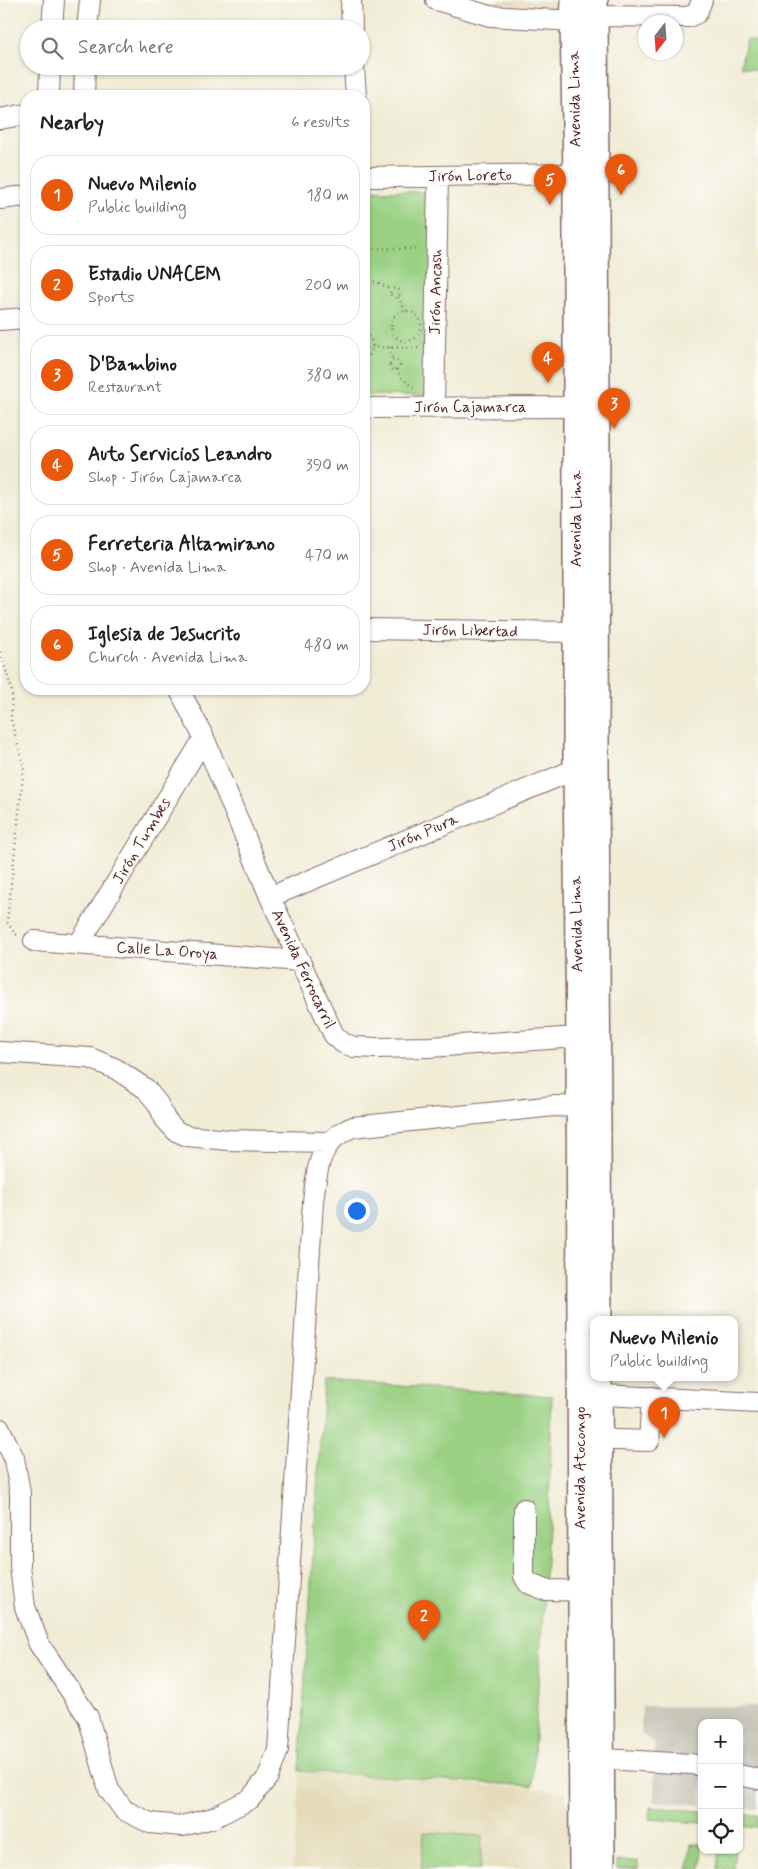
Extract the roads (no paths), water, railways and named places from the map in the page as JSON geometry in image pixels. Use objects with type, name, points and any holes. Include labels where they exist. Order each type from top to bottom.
[{"type":"main road","name":"Avenida Lima","points":[[584,9],[576,174],[576,769],[588,1037]]},
{"type":"main road","name":"Avenida Lima","points":[[584,9],[588,1037]]},
{"type":"main road","name":"Avenida Atocongo","points":[[588,1037],[592,1316]]},
{"type":"main road","name":"Avenida Atocongo","points":[[588,1111],[599,1316]]},
{"type":"main road","name":"Avenida Atocongo","points":[[593,1388],[590,1439],[592,1827],[602,1869]]},
{"type":"main road","name":"Avenida Atocongo","points":[[582,1869],[592,1827]]},
{"type":"street","points":[[53,20],[54,0]]},
{"type":"street","points":[[89,20],[90,0]]},
{"type":"street","points":[[351,0],[352,20]]},
{"type":"street","points":[[436,0],[490,16],[584,9],[688,17],[699,6]]},
{"type":"street","points":[[49,90],[50,75]]},
{"type":"street","points":[[84,90],[85,75]]},
{"type":"street","points":[[355,75],[356,90]]},
{"type":"street","points":[[0,119],[20,115]]},
{"type":"street","name":"Jirón Loreto","points":[[370,178],[576,174]]},
{"type":"street","name":"Jirón Ancash","points":[[434,408],[438,176]]},
{"type":"street","points":[[0,199],[20,197]]},
{"type":"street","points":[[0,320],[20,318]]},
{"type":"street","name":"Jirón Cajamarca","points":[[370,408],[576,407]]},
{"type":"street","name":"Jirón Libertad","points":[[370,629],[576,632]]},
{"type":"street","name":"Avenida Ferrocarril","points":[[182,695],[204,738],[270,897],[334,1035],[343,1043],[354,1047],[429,1047],[588,1037]]},
{"type":"street","name":"Avenida Ferrocarril","points":[[191,695],[204,738]]},
{"type":"street","name":"Jirón Tumbes","points":[[79,944],[204,738]]},
{"type":"street","name":"Jirón Piura","points":[[270,897],[576,769]]},
{"type":"street","name":"Calle La Oroya","points":[[34,941],[300,961]]},
{"type":"street","points":[[0,1052],[90,1058],[116,1069],[146,1088],[158,1104],[164,1119],[176,1131],[187,1136],[228,1140],[330,1142]]},
{"type":"street","points":[[0,1429],[14,1458],[18,1484],[20,1566],[25,1607],[39,1644],[88,1717],[110,1790],[124,1810],[150,1823],[182,1826],[213,1818],[250,1799],[268,1777],[278,1750],[313,1202],[321,1156],[330,1142],[341,1131],[353,1126],[554,1106],[588,1111]]},
{"type":"street","points":[[593,1388],[652,1398],[758,1403]]},
{"type":"street","points":[[590,1439],[649,1441],[652,1398]]},
{"type":"street","points":[[524,1509],[524,1576],[528,1583],[545,1590],[591,1591]]},
{"type":"street","points":[[591,1758],[698,1765]]},
{"type":"street","points":[[743,1775],[758,1779]]},
{"type":"place","name":"Iglesia de Jesucrito","points":[[621,195]]},
{"type":"place","name":"Ferreteria Altamirano","points":[[550,205]]},
{"type":"place","name":"Auto Servicios Leandro","points":[[548,383]]},
{"type":"place","name":"D'Bambino","points":[[614,429]]},
{"type":"place","name":"Nuevo Milenio","points":[[664,1438]]},
{"type":"place","name":"Estadio UNACEM","points":[[424,1641]]}]
